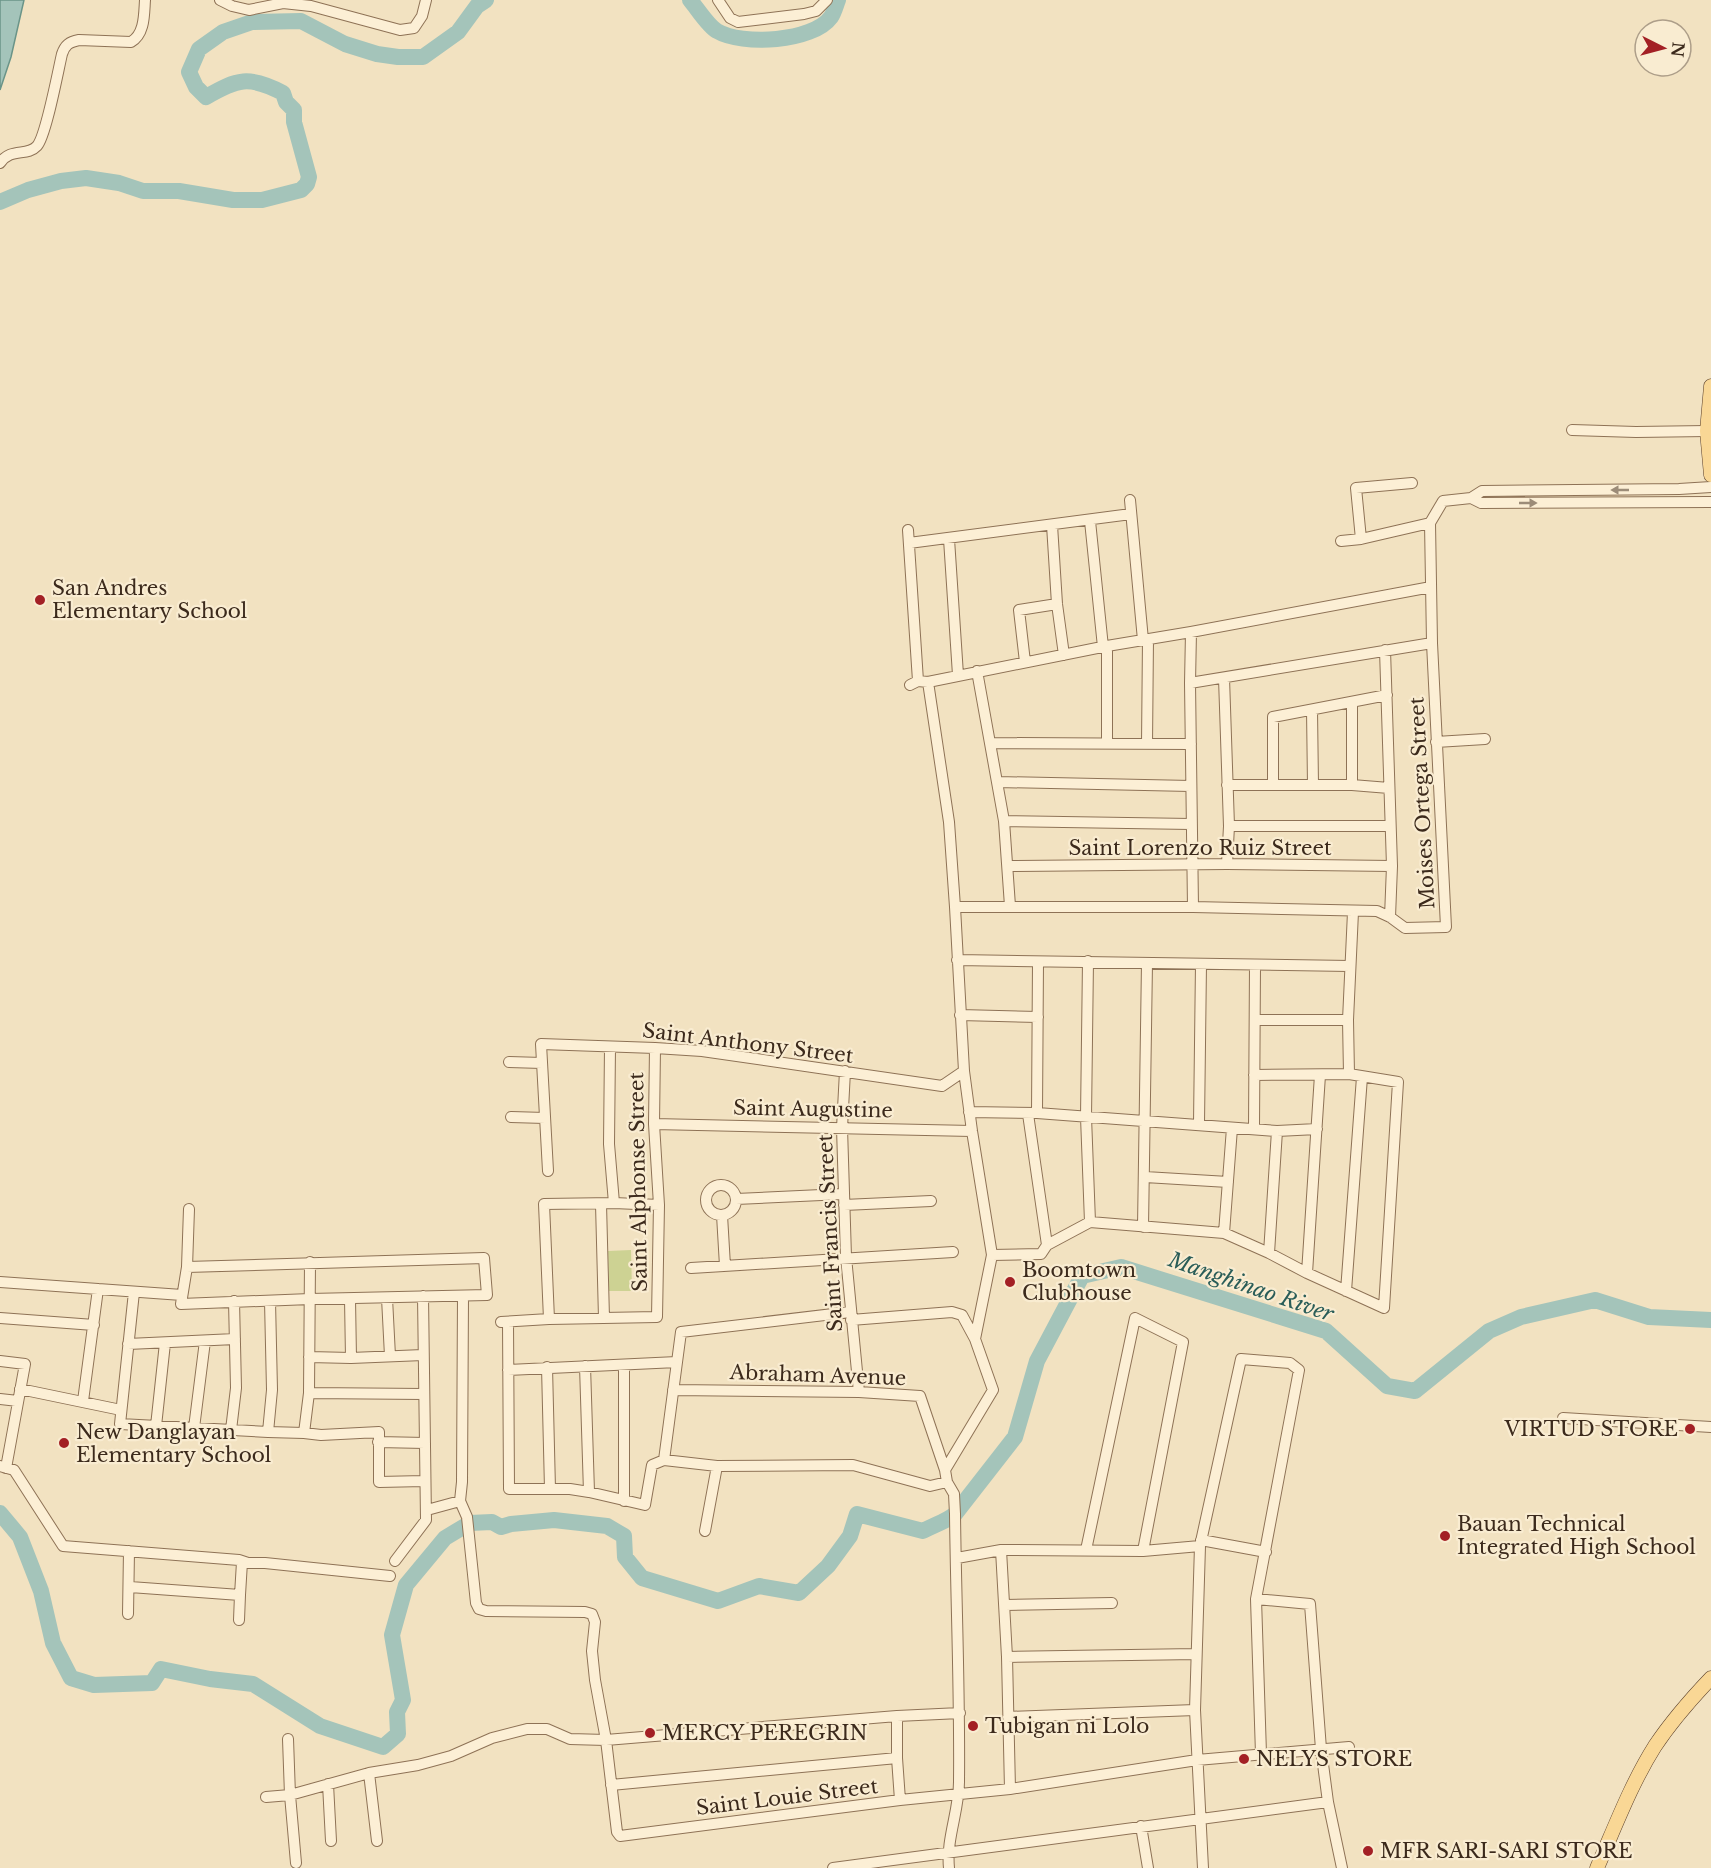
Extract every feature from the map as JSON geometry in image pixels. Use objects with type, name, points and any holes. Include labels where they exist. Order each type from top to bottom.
[{"type":"main road","points":[[1711,386],[1707,431],[1711,475]]},
{"type":"main road","points":[[1597,1868],[1638,1776],[1654,1747],[1672,1722],[1711,1678]]},
{"type":"street","points":[[0,163],[8,154],[37,146],[44,129],[62,54],[66,46],[79,40],[131,42],[136,39],[141,29],[145,0]]},
{"type":"street","points":[[220,0],[231,6],[249,10],[282,3],[311,6],[400,30],[414,28],[422,16],[426,0]]},
{"type":"street","points":[[718,0],[730,18],[738,22],[804,14],[816,11],[827,0]]},
{"type":"street","points":[[1572,430],[1707,431]]},
{"type":"street","points":[[1362,539],[1356,488],[1412,483]]},
{"type":"street","points":[[1341,541],[1362,539],[1430,523],[1443,501],[1471,498],[1482,491],[1711,487]]},
{"type":"street","points":[[1471,498],[1481,503],[1711,502]]},
{"type":"street","points":[[1130,500],[1145,640],[1147,744]]},
{"type":"street","points":[[909,543],[1131,514]]},
{"type":"street","points":[[1090,521],[1105,647],[1107,744]]},
{"type":"street","name":"Moises Ortega Street","points":[[955,907],[1192,907],[1377,911],[1405,928],[1446,927],[1432,643],[1430,523]]},
{"type":"street","points":[[1052,525],[1057,604],[1064,655]]},
{"type":"street","points":[[908,530],[919,682],[949,822],[964,1071],[992,1255],[975,1339]]},
{"type":"street","points":[[949,539],[958,675]]},
{"type":"street","points":[[919,682],[1431,587]]},
{"type":"street","points":[[1025,662],[1019,610],[1057,604]]},
{"type":"street","points":[[1191,632],[1192,907]]},
{"type":"street","points":[[1190,683],[1432,643]]},
{"type":"street","points":[[1385,650],[1392,866],[1390,917]]},
{"type":"street","points":[[977,672],[1004,821],[1010,906]]},
{"type":"street","points":[[1224,678],[1229,826],[1227,864]]},
{"type":"street","points":[[1274,784],[1274,717],[1387,695]]},
{"type":"street","points":[[1352,703],[1352,785]]},
{"type":"street","points":[[1312,710],[1313,785]]},
{"type":"street","points":[[1436,741],[1485,739]]},
{"type":"street","points":[[991,743],[1191,744]]},
{"type":"street","points":[[998,782],[1191,786]]},
{"type":"street","points":[[1227,784],[1352,785],[1389,788]]},
{"type":"street","points":[[1004,821],[1191,824]]},
{"type":"street","points":[[1229,826],[1390,826]]},
{"type":"street","name":"Saint Lorenzo Ruiz Street","points":[[1008,866],[1227,864],[1392,866]]},
{"type":"street","points":[[1349,1074],[1348,1020],[1353,912]]},
{"type":"street","points":[[957,960],[1350,966]]},
{"type":"street","points":[[1088,961],[1086,1117],[1090,1222]]},
{"type":"street","points":[[1038,962],[1038,1017],[1033,1113],[1047,1245]]},
{"type":"street","points":[[1143,1227],[1147,963]]},
{"type":"street","points":[[1199,1124],[1201,964]]},
{"type":"street","points":[[1254,1128],[1255,965]]},
{"type":"street","points":[[960,1015],[1038,1017]]},
{"type":"street","points":[[1255,1020],[1348,1020]]},
{"type":"street","name":"Saint Anthony Street","points":[[542,1063],[541,1044],[702,1051],[942,1086],[964,1071]]},
{"type":"street","points":[[610,1047],[609,1144],[614,1203]]},
{"type":"street","name":"Saint Alphonse Street","points":[[604,1318],[657,1317],[659,1205],[654,1124],[655,1048]]},
{"type":"street","points":[[509,1062],[542,1063],[548,1171]]},
{"type":"street","name":"Saint Francis Street","points":[[844,1071],[843,1200],[859,1392]]},
{"type":"street","points":[[992,1255],[1041,1254],[1047,1245],[1090,1222],[1224,1233],[1384,1308],[1398,1082],[1349,1074],[1254,1075]]},
{"type":"street","points":[[1307,1273],[1320,1075]]},
{"type":"street","points":[[1346,1291],[1362,1077]]},
{"type":"street","points":[[969,1112],[1033,1113],[1278,1131],[1317,1129]]},
{"type":"street","points":[[511,1117],[545,1118]]},
{"type":"street","name":"Saint Augustine","points":[[654,1124],[972,1131]]},
{"type":"street","points":[[1224,1233],[1232,1128]]},
{"type":"street","points":[[1269,1253],[1278,1131]]},
{"type":"street","points":[[1145,1177],[1228,1182]]},
{"type":"street","points":[[726,1185],[731,1188],[736,1199],[732,1210],[722,1215],[716,1214],[707,1206],[705,1200],[714,1186],[726,1185]]},
{"type":"street","points":[[736,1199],[931,1201]]},
{"type":"street","points":[[549,1319],[544,1204],[659,1205]]},
{"type":"street","points":[[600,1204],[604,1318],[505,1322],[508,1370],[509,1489],[570,1489],[645,1505],[652,1465],[664,1460],[717,1466],[853,1465],[930,1486],[947,1482]]},
{"type":"street","points":[[186,1267],[484,1258],[487,1295],[181,1304],[186,1267],[189,1209]]},
{"type":"street","points":[[722,1215],[725,1266]]},
{"type":"street","points":[[691,1268],[953,1252]]},
{"type":"street","points":[[304,1433],[309,1393],[310,1262]]},
{"type":"street","points":[[0,1282],[182,1295]]},
{"type":"street","points":[[83,1401],[98,1289]]},
{"type":"street","points":[[134,1292],[120,1424],[321,1435],[379,1432],[378,1482],[424,1481]]},
{"type":"street","points":[[395,1561],[426,1520],[423,1296]]},
{"type":"street","points":[[463,1296],[462,1482],[459,1501],[467,1516],[476,1603],[479,1609],[486,1611],[585,1612],[592,1614],[595,1622],[592,1651],[595,1680],[606,1740],[611,1785],[897,1758]]},
{"type":"street","points":[[387,1298],[390,1356]]},
{"type":"street","points":[[350,1299],[351,1358]]},
{"type":"street","points":[[231,1430],[236,1388],[234,1301]]},
{"type":"street","points":[[268,1432],[272,1390],[270,1301]]},
{"type":"street","points":[[664,1460],[681,1332],[851,1316],[952,1312],[962,1315],[975,1339],[993,1390],[945,1470],[947,1482],[954,1494],[960,1713],[959,1794],[947,1852],[949,1868]]},
{"type":"street","points":[[0,1318],[94,1325]]},
{"type":"street","points":[[1086,1550],[1135,1318],[1183,1342],[1143,1551]]},
{"type":"street","points":[[128,1344],[235,1339]]},
{"type":"street","points":[[194,1428],[205,1341]]},
{"type":"street","points":[[156,1426],[165,1343]]},
{"type":"street","points":[[309,1357],[423,1355]]},
{"type":"street","points":[[1203,1868],[1195,1710],[1201,1543],[1241,1359],[1290,1363],[1299,1370],[1256,1599],[1261,1754]]},
{"type":"street","points":[[0,1361],[25,1364],[3,1467],[14,1470],[63,1546],[239,1560],[390,1576]]},
{"type":"street","points":[[508,1370],[677,1362]]},
{"type":"street","points":[[624,1365],[624,1501]]},
{"type":"street","points":[[585,1366],[589,1492]]},
{"type":"street","points":[[547,1367],[550,1489]]},
{"type":"street","points":[[20,1389],[121,1410]]},
{"type":"street","name":"Abraham Avenue","points":[[673,1390],[859,1392],[920,1396],[945,1470]]},
{"type":"street","points":[[309,1393],[424,1394]]},
{"type":"street","points":[[0,1399],[18,1401]]},
{"type":"street","points":[[1563,1418],[1711,1427]]},
{"type":"street","points":[[378,1442],[425,1443]]},
{"type":"street","points":[[705,1531],[717,1466]]},
{"type":"street","points":[[427,1510],[459,1501]]},
{"type":"street","points":[[957,1558],[1001,1550],[1143,1551],[1201,1543],[1266,1552]]},
{"type":"street","points":[[1001,1550],[1008,1657],[1010,1789]]},
{"type":"street","points":[[128,1614],[129,1551]]},
{"type":"street","points":[[239,1620],[242,1562]]},
{"type":"street","points":[[130,1587],[240,1595]]},
{"type":"street","points":[[1256,1599],[1310,1604],[1321,1749],[1328,1802],[1342,1868]]},
{"type":"street","points":[[1005,1605],[1112,1603]]},
{"type":"street","points":[[1008,1657],[1196,1654]]},
{"type":"street","points":[[1008,1717],[1195,1710]]},
{"type":"street","points":[[266,1797],[290,1795],[369,1773],[418,1765],[452,1756],[492,1738],[527,1728],[547,1729],[570,1739],[606,1740],[960,1713]]},
{"type":"street","points":[[897,1716],[900,1800]]},
{"type":"street","points":[[288,1739],[296,1863]]},
{"type":"street","name":"Saint Louie Street","points":[[611,1785],[617,1832],[620,1836],[900,1800],[1010,1789],[1197,1761],[1349,1747]]},
{"type":"street","points":[[369,1773],[377,1841]]},
{"type":"street","points":[[328,1784],[331,1840]]},
{"type":"street","points":[[833,1868],[1328,1802]]},
{"type":"street","points":[[1141,1826],[1148,1868]]},
{"type":"green space","points":[[631,1250],[632,1291],[609,1291],[608,1251]]},
{"type":"water","points":[[0,0],[24,0],[11,57],[0,90]]},
{"type":"waterway","points":[[0,202],[28,190],[61,181],[86,178],[119,183],[143,191],[179,191],[233,200],[262,200],[301,190],[307,184],[309,177],[294,122],[294,110],[286,102],[283,93],[261,84],[243,82],[226,86],[206,97],[196,87],[189,72],[199,49],[223,32],[252,22],[301,21],[345,44],[377,54],[423,57],[458,32],[477,6],[486,0]]},
{"type":"waterway","points":[[690,0],[717,31],[728,36],[759,40],[777,39],[809,32],[822,25],[832,15],[838,0]]},
{"type":"waterway","name":"Manghinao River","points":[[0,1513],[20,1537],[41,1591],[53,1643],[71,1678],[94,1685],[152,1683],[161,1669],[210,1679],[253,1684],[320,1726],[383,1747],[398,1734],[397,1712],[403,1700],[392,1635],[406,1585],[445,1538],[470,1523],[492,1522],[501,1527],[554,1520],[607,1526],[624,1536],[625,1557],[642,1578],[718,1601],[759,1586],[799,1593],[828,1566],[850,1536],[857,1514],[923,1531],[955,1514],[1015,1437],[1037,1361],[1082,1276],[1121,1267],[1326,1331],[1387,1386],[1415,1391],[1489,1331],[1521,1317],[1595,1300],[1649,1317],[1711,1320]]},
{"type":"place","name":"San Andres Elementary School","points":[[40,600]]},
{"type":"place","name":"Boomtown Clubhouse","points":[[1010,1282]]},
{"type":"place","name":"VIRTUD STORE","points":[[1690,1429]]},
{"type":"place","name":"New Danglayan Elementary School","points":[[64,1443]]},
{"type":"place","name":"Bauan Technical Integrated High School","points":[[1445,1536]]},
{"type":"place","name":"Tubigan ni Lolo","points":[[973,1726]]},
{"type":"place","name":"MERCY PEREGRIN","points":[[650,1733]]},
{"type":"place","name":"NELYS STORE","points":[[1244,1759]]},
{"type":"place","name":"MFR SARI-SARI STORE","points":[[1368,1851]]}]
